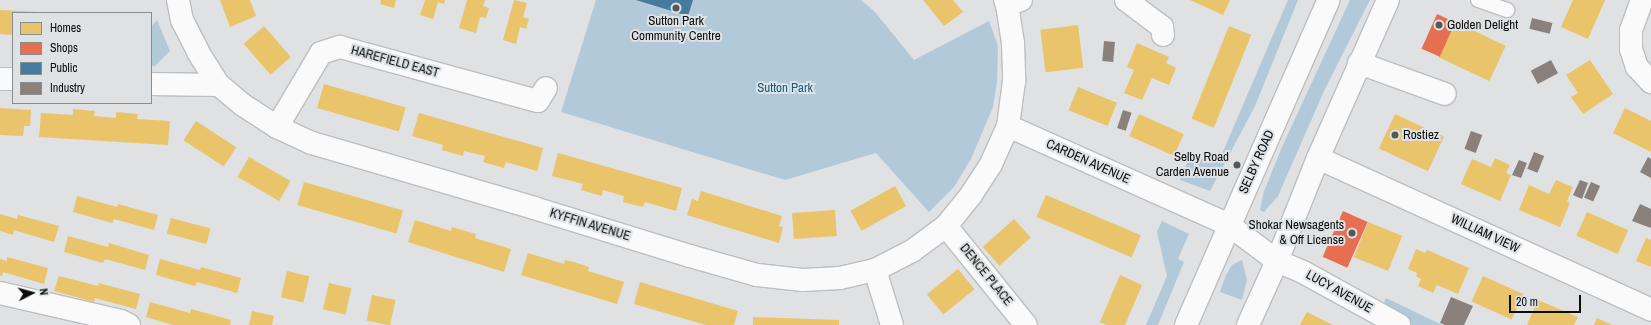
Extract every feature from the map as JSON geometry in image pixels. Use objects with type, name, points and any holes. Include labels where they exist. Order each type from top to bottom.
[{"type":"street","name":"KYFFIN AVENUE","points":[[178,0],[182,20],[198,52],[219,85],[243,105],[277,127],[312,143],[757,275],[803,280],[840,278],[875,270],[912,251],[946,226],[971,195],[991,164],[1008,126]]},
{"type":"street","points":[[1126,0],[1162,27],[1163,35]]},
{"type":"street","name":"SELBY ROAD","points":[[1186,325],[1329,0]]},
{"type":"street","points":[[1248,325],[1277,261],[1318,158],[1388,0]]},
{"type":"street","points":[[1642,0],[1631,30],[1630,49],[1637,67],[1651,82]]},
{"type":"street","points":[[1008,126],[1014,81],[1011,2]]},
{"type":"street","name":"HAREFIELD EAST","points":[[277,127],[321,53],[340,47],[538,101],[546,88]]},
{"type":"street","points":[[1360,63],[1445,94]]},
{"type":"street","points":[[0,79],[12,79]]},
{"type":"street","points":[[152,84],[219,85]]},
{"type":"street","name":"CARDEN AVENUE","points":[[1008,126],[1229,225],[1277,261]]},
{"type":"street","name":"WILLIAM VIEW","points":[[1318,158],[1651,310]]},
{"type":"street","name":"DENCE PLACE","points":[[946,226],[1026,325]]},
{"type":"street","name":"LUCY AVENUE","points":[[1277,261],[1303,272],[1399,325]]},
{"type":"street","points":[[875,270],[892,325]]},
{"type":"street","points":[[0,293],[121,321],[129,325]]},
{"type":"lane","points":[[1478,0],[1507,10]]},
{"type":"green space","name":"Sutton Park","points":[[596,0],[861,0],[875,12],[914,60],[989,21],[998,46],[997,82],[993,107],[971,159],[954,187],[929,212],[876,153],[785,180],[561,112]]},
{"type":"green space","points":[[1288,0],[1298,0],[1255,106],[1210,191],[1180,180],[1187,163],[1222,154]]},
{"type":"green space","points":[[1350,0],[1370,0],[1324,91],[1278,196],[1264,212],[1260,210],[1264,191],[1282,147]]},
{"type":"green space","points":[[157,20],[170,51],[155,66],[152,66],[152,26]]},
{"type":"green space","points":[[1162,221],[1189,234],[1178,259],[1184,262],[1158,325],[1146,325],[1167,276],[1157,232]]},
{"type":"green space","points":[[1242,260],[1247,280],[1242,300],[1220,292],[1226,275],[1232,265]]},
{"type":"green space","points":[[1386,298],[1442,325],[1375,325]]},
{"type":"building: Homes","points":[[220,0],[250,0],[256,16],[230,27]]},
{"type":"building: Homes","points":[[381,0],[396,0],[394,8],[380,4]]},
{"type":"building: Homes","points":[[425,0],[445,0],[444,4],[438,2],[433,19],[420,15]]},
{"type":"building: Homes","points":[[467,0],[485,0],[483,6],[489,8],[486,18],[480,17],[476,33],[459,28]]},
{"type":"building: Homes","points":[[514,0],[527,3],[523,17],[529,19],[526,29],[520,27],[516,44],[503,40]]},
{"type":"building: Homes","points":[[923,0],[953,0],[963,12],[944,26]]},
{"type":"building: Homes","points":[[1190,0],[1230,0],[1223,15]]},
{"type":"building: Homes","points":[[1573,0],[1605,0],[1588,39],[1561,27]]},
{"type":"building: Homes","points":[[0,10],[41,12],[12,12],[12,35],[0,34]]},
{"type":"building: Homes","points":[[1455,22],[1506,46],[1489,81],[1439,57]]},
{"type":"building: Homes","points":[[1078,25],[1083,68],[1046,72],[1040,30]]},
{"type":"building: Homes","points":[[264,26],[291,57],[271,75],[244,44]]},
{"type":"building: Homes","points":[[1229,26],[1251,35],[1214,128],[1192,119]]},
{"type":"building: Homes","points":[[1137,43],[1169,57],[1166,63],[1176,68],[1169,85],[1152,78],[1142,100],[1124,93],[1134,70],[1127,67]]},
{"type":"building: Homes","points":[[1590,60],[1613,94],[1583,114],[1571,97],[1578,93],[1566,75]]},
{"type":"building: Homes","points":[[324,84],[406,107],[399,131],[317,108]]},
{"type":"building: Homes","points":[[1078,87],[1117,103],[1108,126],[1069,110]]},
{"type":"building: Homes","points":[[0,108],[31,110],[30,126],[24,126],[23,136],[0,135]]},
{"type":"building: Homes","points":[[1625,108],[1651,121],[1651,152],[1613,133]]},
{"type":"building: Homes","points":[[73,109],[95,111],[94,116],[116,118],[116,112],[138,114],[137,119],[170,121],[168,145],[39,137],[41,113],[73,115]]},
{"type":"building: Homes","points":[[419,113],[543,148],[537,171],[506,162],[504,168],[483,162],[485,156],[464,151],[463,156],[442,150],[443,145],[412,136]]},
{"type":"building: Homes","points":[[1139,114],[1184,134],[1174,156],[1129,136]]},
{"type":"building: Homes","points":[[1395,114],[1444,137],[1428,171],[1379,148]]},
{"type":"building: Homes","points":[[196,121],[236,147],[224,166],[183,140]]},
{"type":"building: Homes","points":[[558,153],[682,188],[676,211],[645,202],[643,207],[623,202],[624,196],[603,190],[602,196],[581,190],[583,184],[552,176]]},
{"type":"building: Homes","points":[[249,157],[291,181],[279,201],[238,177]]},
{"type":"building: Homes","points":[[1495,158],[1510,165],[1506,173],[1511,175],[1500,201],[1461,184],[1472,159],[1491,167]]},
{"type":"building: Homes","points":[[1556,180],[1573,187],[1567,201],[1570,203],[1560,227],[1519,210],[1529,185],[1549,194]]},
{"type":"building: Homes","points":[[304,182],[403,210],[396,233],[297,205]]},
{"type":"building: Homes","points":[[895,186],[906,206],[862,231],[850,211]]},
{"type":"building: Homes","points":[[701,191],[782,216],[779,226],[783,227],[779,243],[687,215],[692,199],[698,201]]},
{"type":"building: Homes","points":[[1046,195],[1141,235],[1131,257],[1037,217]]},
{"type":"building: Homes","points":[[77,196],[117,207],[118,204],[158,215],[154,230],[114,219],[112,223],[73,212]]},
{"type":"building: Homes","points":[[835,210],[837,236],[794,239],[792,213]]},
{"type":"building: Homes","points":[[1587,212],[1628,230],[1618,254],[1576,236]]},
{"type":"building: Homes","points":[[0,214],[17,219],[18,215],[59,226],[54,242],[14,230],[13,235],[0,231]]},
{"type":"building: Homes","points":[[171,218],[211,229],[206,244],[167,233]]},
{"type":"building: Homes","points":[[1014,219],[1031,238],[1000,266],[983,247]]},
{"type":"building: Homes","points":[[415,220],[451,231],[452,227],[476,234],[475,238],[511,249],[504,272],[408,242]]},
{"type":"building: Homes","points":[[1368,222],[1402,236],[1388,271],[1354,257]]},
{"type":"building: Homes","points":[[68,236],[108,247],[109,243],[149,255],[145,270],[105,259],[103,263],[64,252]]},
{"type":"building: Homes","points":[[1646,238],[1651,240],[1651,267],[1636,261]]},
{"type":"building: Homes","points":[[1416,249],[1425,253],[1427,250],[1469,268],[1458,294],[1437,285],[1433,293],[1418,286],[1421,279],[1416,276],[1417,273],[1408,269]]},
{"type":"building: Homes","points":[[528,253],[564,264],[565,260],[577,263],[589,267],[588,271],[624,282],[617,304],[521,275]]},
{"type":"building: Homes","points":[[7,257],[48,268],[44,284],[3,272],[2,276],[0,276],[0,259],[7,261]]},
{"type":"building: Homes","points":[[160,259],[200,270],[201,267],[241,278],[237,293],[197,282],[195,286],[156,275]]},
{"type":"building: Homes","points":[[958,269],[974,289],[943,314],[927,294]]},
{"type":"building: Homes","points":[[287,271],[309,276],[303,302],[281,297]]},
{"type":"building: Homes","points":[[1120,275],[1142,285],[1125,325],[1107,325],[1100,322]]},
{"type":"building: Homes","points":[[59,276],[98,286],[99,283],[140,294],[136,309],[95,298],[94,302],[54,291]]},
{"type":"building: Homes","points":[[1483,276],[1523,294],[1512,319],[1472,302]]},
{"type":"building: Homes","points":[[640,282],[738,311],[734,325],[706,325],[634,304]]},
{"type":"building: Homes","points":[[329,283],[351,288],[345,314],[323,309]]},
{"type":"building: Homes","points":[[372,295],[395,300],[390,325],[367,320]]},
{"type":"building: Homes","points":[[1538,300],[1578,317],[1574,325],[1527,325]]},
{"type":"building: Homes","points":[[150,302],[190,313],[191,309],[231,320],[230,325],[173,325],[146,317]]},
{"type":"building: Homes","points":[[252,311],[274,316],[272,325],[249,325]]},
{"type":"building: Homes","points":[[1307,312],[1333,325],[1300,325]]},
{"type":"building: Homes","points":[[753,317],[839,320],[839,325],[753,325]]},
{"type":"building: Homes","points":[[1597,318],[1612,325],[1594,325]]},
{"type":"building: Shops","points":[[1437,14],[1455,22],[1440,57],[1422,49]]},
{"type":"building: Shops","points":[[1343,211],[1368,222],[1347,268],[1323,257]]},
{"type":"building: Public","name":"Sutton Park Community Centre","points":[[636,0],[693,0],[688,16]]},
{"type":"building: Industry","points":[[1532,18],[1552,23],[1550,34],[1529,29]]},
{"type":"building: Industry","points":[[1104,41],[1115,42],[1113,62],[1102,61]]},
{"type":"building: Industry","points":[[1551,60],[1558,73],[1538,84],[1531,71]]},
{"type":"building: Industry","points":[[1123,110],[1132,113],[1126,131],[1117,128]]},
{"type":"building: Industry","points":[[1471,131],[1482,135],[1476,153],[1465,149]]},
{"type":"building: Industry","points":[[1534,152],[1544,156],[1537,173],[1527,169]]},
{"type":"building: Industry","points":[[1648,157],[1651,159],[1651,178],[1640,172]]},
{"type":"building: Industry","points":[[1519,160],[1527,163],[1521,178],[1512,175]]},
{"type":"building: Industry","points":[[1580,180],[1588,183],[1582,199],[1573,195]]},
{"type":"building: Industry","points":[[1591,182],[1600,186],[1593,202],[1584,198]]},
{"type":"building: Industry","points":[[1640,204],[1651,209],[1651,228],[1632,221]]},
{"type":"building: Industry","points":[[1451,297],[1473,306],[1464,325],[1445,325],[1440,323]]},
{"type":"place","name":"Sutton Park Community Centre","points":[[676,8]]},
{"type":"place","name":"Golden Delight","points":[[1439,25]]},
{"type":"place","name":"Rostiez","points":[[1395,135]]},
{"type":"place","name":"Selby Road Carden Avenue","points":[[1237,165]]},
{"type":"place","name":"Shokar Newsagents & Off License","points":[[1352,233]]}]
